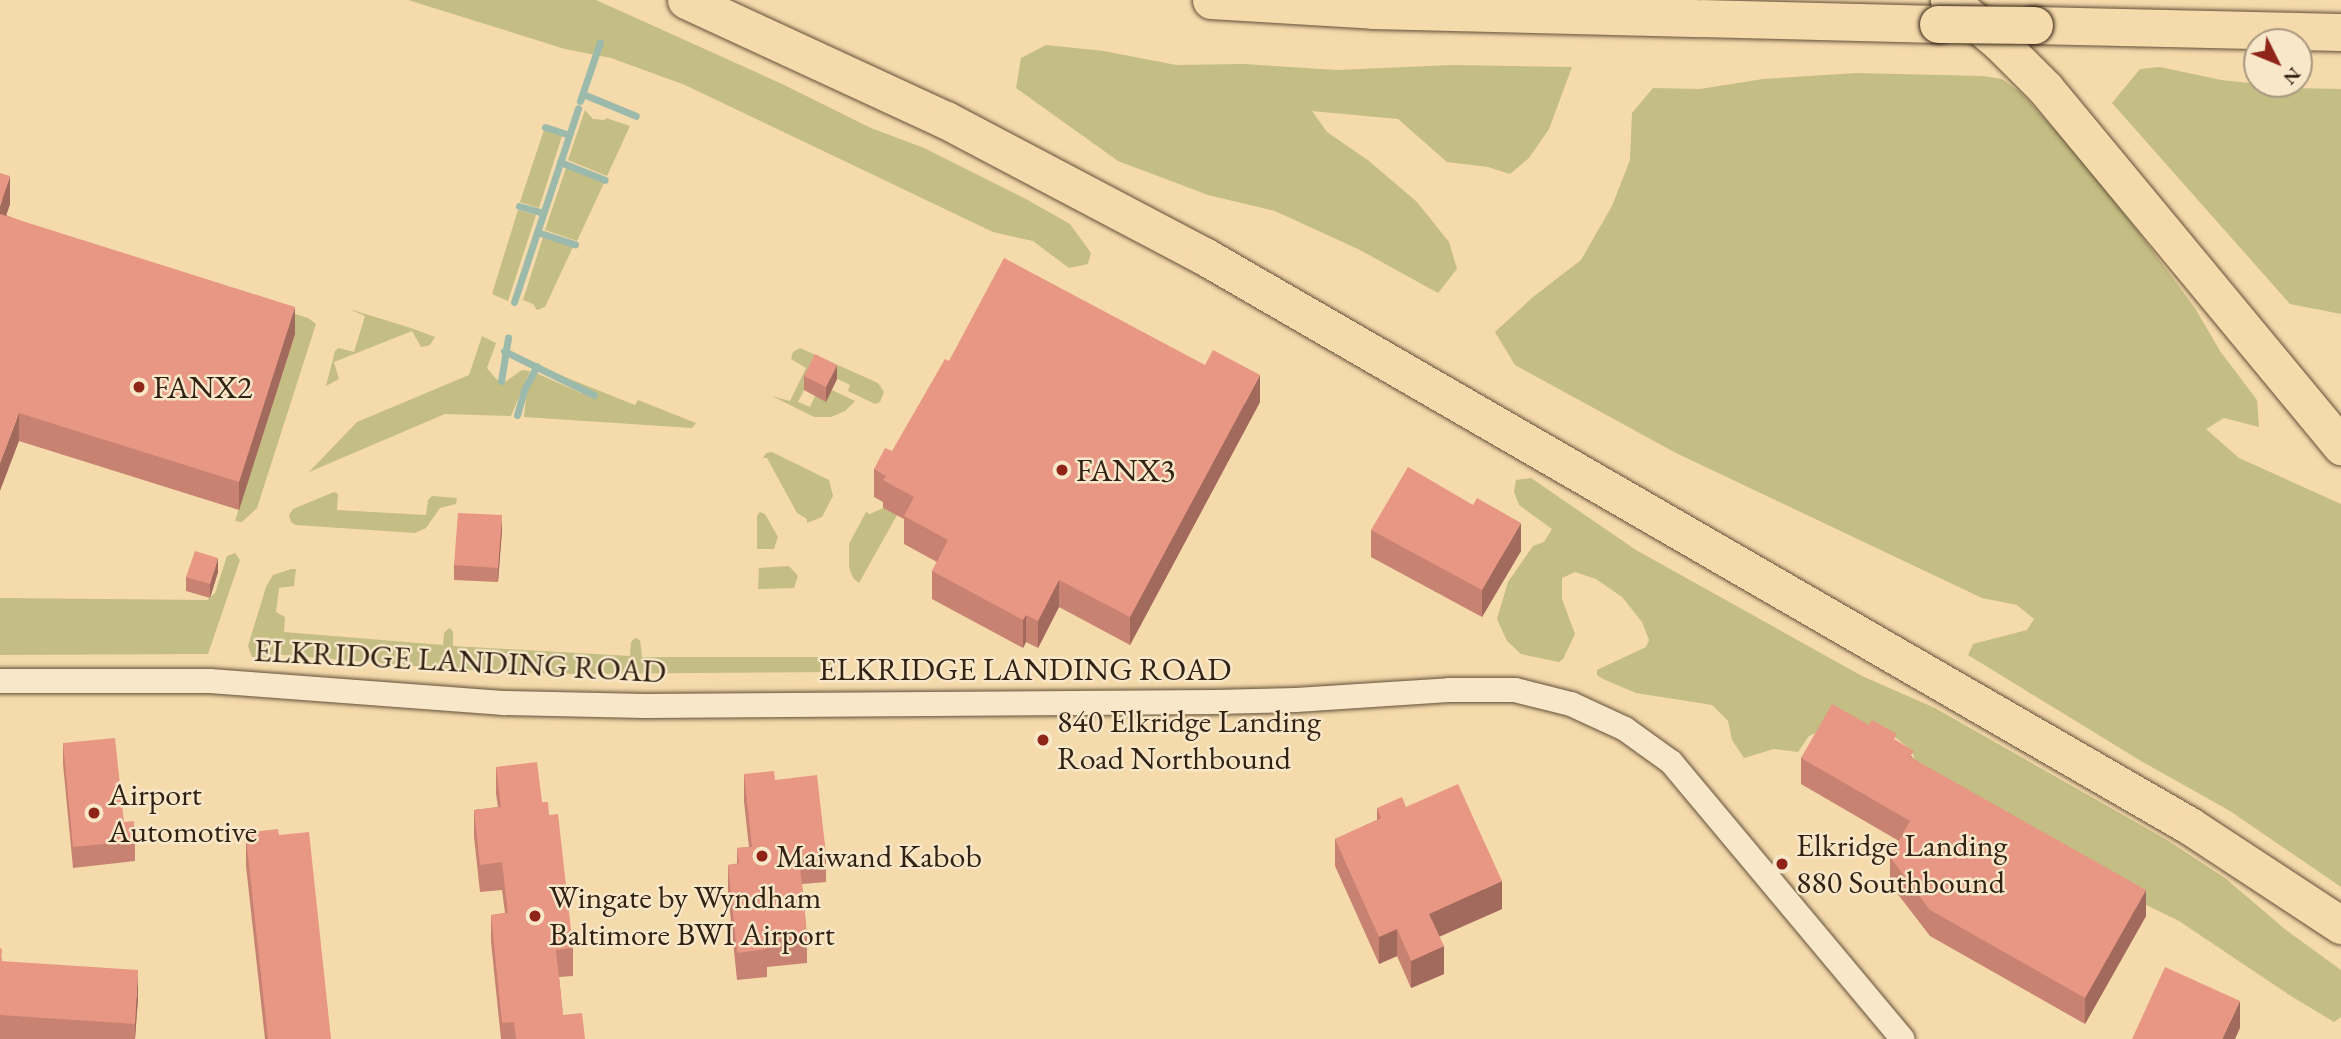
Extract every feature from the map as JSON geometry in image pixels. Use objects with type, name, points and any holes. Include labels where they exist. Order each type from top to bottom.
[{"type":"highway","points":[[686,0],[946,120],[1204,256],[2190,826],[2341,925]]},
{"type":"highway","points":[[1210,0],[1373,10],[1943,12],[2034,25],[2341,32]]},
{"type":"highway","points":[[1943,12],[2000,43],[2045,89],[2341,446]]},
{"type":"street","name":"ELKRIDGE LANDING ROAD","points":[[0,681],[211,681],[506,703],[645,706],[1229,702],[1449,690],[1515,690],[1571,704],[1625,729],[1671,762],[1903,1039]]},
{"type":"shaded area","points":[[408,0],[596,0],[782,84],[871,128],[924,148],[1026,199],[1070,224],[1091,253],[1088,264],[1069,268],[1033,241],[993,232],[685,85],[611,58],[565,49]]},
{"type":"shaded area","points":[[1046,45],[1104,51],[1176,65],[1243,64],[1337,70],[1453,65],[1572,67],[1549,129],[1529,158],[1510,174],[1488,167],[1447,162],[1398,119],[1312,111],[1327,132],[1369,161],[1417,202],[1449,242],[1457,269],[1438,293],[1360,250],[1275,211],[1208,195],[1118,161],[1016,88],[1021,58]]},
{"type":"shaded area","points":[[2160,67],[2243,82],[2243,98],[2313,98],[2313,88],[2341,89],[2341,314],[2290,304],[2112,103],[2140,69]]},
{"type":"shaded area","points":[[1857,73],[1983,76],[2002,79],[2021,93],[2070,146],[2131,222],[2195,308],[2220,351],[2257,400],[2259,427],[2224,418],[2206,429],[2239,458],[2341,504],[2341,887],[2230,811],[2141,761],[1968,655],[1973,644],[2027,630],[2034,619],[2017,605],[1982,598],[1676,453],[1515,365],[1495,332],[1533,297],[1581,260],[1612,206],[1630,160],[1632,113],[1653,88],[1700,89],[1763,79]]},
{"type":"shaded area","points":[[585,110],[593,119],[606,118],[630,126],[607,176],[568,160]]},
{"type":"shaded area","points":[[544,130],[562,136],[539,208],[520,202]]},
{"type":"shaded area","points":[[566,168],[604,183],[577,241],[545,230]]},
{"type":"shaded area","points":[[518,210],[536,215],[508,301],[492,294]]},
{"type":"shaded area","points":[[543,237],[573,247],[545,307],[537,310],[533,304],[523,300]]},
{"type":"shaded area","points":[[258,302],[308,318],[316,324],[257,508],[242,522],[235,521],[295,334],[252,320]]},
{"type":"shaded area","points":[[349,309],[435,337],[430,345],[421,347],[412,331],[334,362],[339,379],[326,386],[335,351],[339,348],[354,352],[365,316]]},
{"type":"shaded area","points":[[482,336],[496,343],[487,368],[496,379],[505,382],[522,370],[530,371],[511,416],[445,414],[309,472],[357,422],[469,375]]},
{"type":"shaded area","points":[[800,348],[878,383],[884,392],[880,402],[875,404],[848,391],[850,385],[815,368],[798,402],[810,407],[815,396],[826,401],[832,390],[855,401],[845,411],[831,417],[814,417],[772,396],[790,401],[806,368],[791,359],[793,352]]},
{"type":"shaded area","points":[[536,373],[592,398],[595,392],[555,373],[635,405],[638,400],[696,423],[692,428],[524,417],[527,390]]},
{"type":"shaded area","points":[[772,452],[829,480],[833,496],[822,517],[807,523],[807,519],[797,513],[767,458],[763,458],[766,453]]},
{"type":"shaded area","points":[[1531,478],[1636,550],[1862,676],[1935,708],[2167,840],[2225,878],[2286,930],[2341,970],[2341,1017],[2334,1022],[2179,921],[2128,896],[1917,765],[1911,750],[1881,726],[1834,725],[1809,736],[1798,752],[1774,749],[1744,758],[1732,740],[1728,721],[1712,705],[1636,693],[1603,679],[1597,675],[1597,670],[1646,647],[1649,640],[1642,622],[1622,597],[1596,579],[1575,572],[1562,578],[1562,599],[1575,634],[1563,659],[1559,662],[1521,654],[1507,641],[1497,619],[1508,582],[1533,546],[1544,542],[1552,529],[1519,505],[1514,492],[1516,480]]},
{"type":"shaded area","points":[[334,492],[338,494],[337,510],[426,515],[428,500],[432,496],[457,498],[456,504],[440,508],[426,528],[415,533],[296,525],[291,522],[289,515],[293,509]]},
{"type":"shaded area","points":[[883,508],[897,515],[859,583],[853,578],[849,567],[849,544],[866,512],[870,514]]},
{"type":"shaded area","points":[[760,512],[765,514],[778,537],[774,549],[757,549],[757,516]]},
{"type":"shaded area","points":[[235,553],[240,560],[208,654],[0,655],[0,598],[207,600],[215,593],[227,556]]},
{"type":"shaded area","points":[[789,566],[798,576],[794,588],[758,589],[759,568]]},
{"type":"shaded area","points":[[296,569],[294,586],[279,588],[276,612],[285,617],[284,632],[443,645],[444,633],[449,628],[453,631],[453,646],[630,656],[631,642],[635,638],[640,640],[642,657],[836,657],[835,672],[558,674],[449,669],[272,654],[271,659],[252,657],[248,646],[266,587],[273,575]]},
{"type":"building","points":[[0,173],[10,176],[0,206]]},
{"type":"building","name":"FANX2","points":[[0,214],[295,307],[239,482],[19,413],[0,463]]},
{"type":"building","name":"FANX3","points":[[1004,258],[1205,365],[1213,350],[1260,375],[1130,617],[1059,580],[1038,621],[1026,615],[1023,620],[932,571],[948,540],[904,516],[914,497],[883,480],[886,476],[874,469],[885,448],[892,451],[945,359],[949,361]]},
{"type":"building","points":[[815,354],[837,365],[826,387],[804,376]]},
{"type":"building","points":[[1408,467],[1473,505],[1477,498],[1521,523],[1482,590],[1371,530]]},
{"type":"building","points":[[458,513],[502,515],[498,568],[454,565]]},
{"type":"building","points":[[195,551],[218,558],[210,584],[186,577]]},
{"type":"building","points":[[1832,704],[1869,725],[1872,720],[1897,734],[1894,739],[1914,751],[1910,757],[2146,890],[2085,998],[1930,910],[1890,857],[1910,821],[1801,758]]},
{"type":"building","name":"Airport Automotive","points":[[115,738],[124,822],[134,821],[135,841],[73,847],[63,743]]},
{"type":"building","name":"Wingate by Wyndham Baltimore BWI Airport","points":[[537,762],[542,802],[548,802],[549,815],[558,814],[573,948],[556,950],[563,1015],[582,1013],[585,1039],[516,1039],[514,1022],[502,1023],[491,915],[508,913],[502,862],[480,865],[474,810],[501,807],[496,767]]},
{"type":"building","points":[[774,771],[775,780],[817,775],[826,854],[799,857],[807,935],[766,940],[767,949],[737,953],[728,865],[739,863],[737,848],[752,847],[744,774]]},
{"type":"building","points":[[1458,784],[1502,881],[1429,914],[1444,946],[1411,961],[1397,929],[1379,937],[1335,839],[1381,818],[1377,808],[1402,797],[1406,807]]},
{"type":"building","points":[[278,829],[279,835],[309,832],[331,1039],[268,1039],[246,838],[251,838],[251,832]]},
{"type":"building","points":[[0,948],[1,961],[138,970],[135,1024],[0,1015]]},
{"type":"building","points":[[2165,967],[2240,1001],[2222,1039],[2132,1039]]},
{"type":"waterway","points":[[580,101],[600,42]]},
{"type":"waterway","points":[[583,94],[636,116]]},
{"type":"waterway","points":[[514,302],[578,108]]},
{"type":"waterway","points":[[545,127],[569,135]]},
{"type":"waterway","points":[[560,162],[605,180]]},
{"type":"waterway","points":[[519,206],[543,213]]},
{"type":"waterway","points":[[537,232],[575,244]]},
{"type":"waterway","points":[[501,381],[508,338]]},
{"type":"waterway","points":[[504,351],[594,395]]},
{"type":"waterway","points":[[517,415],[524,390],[537,366]]},
{"type":"place","name":"FANX2","points":[[139,387]]},
{"type":"place","name":"FANX3","points":[[1062,470]]},
{"type":"place","name":"840 Elkridge Landing Road Northbound","points":[[1043,740]]},
{"type":"place","name":"Airport Automotive","points":[[94,813]]},
{"type":"place","name":"Maiwand Kabob","points":[[762,856]]},
{"type":"place","name":"Elkridge Landing 880 Southbound","points":[[1782,864]]},
{"type":"place","name":"Wingate by Wyndham Baltimore BWI Airport","points":[[535,916]]}]
